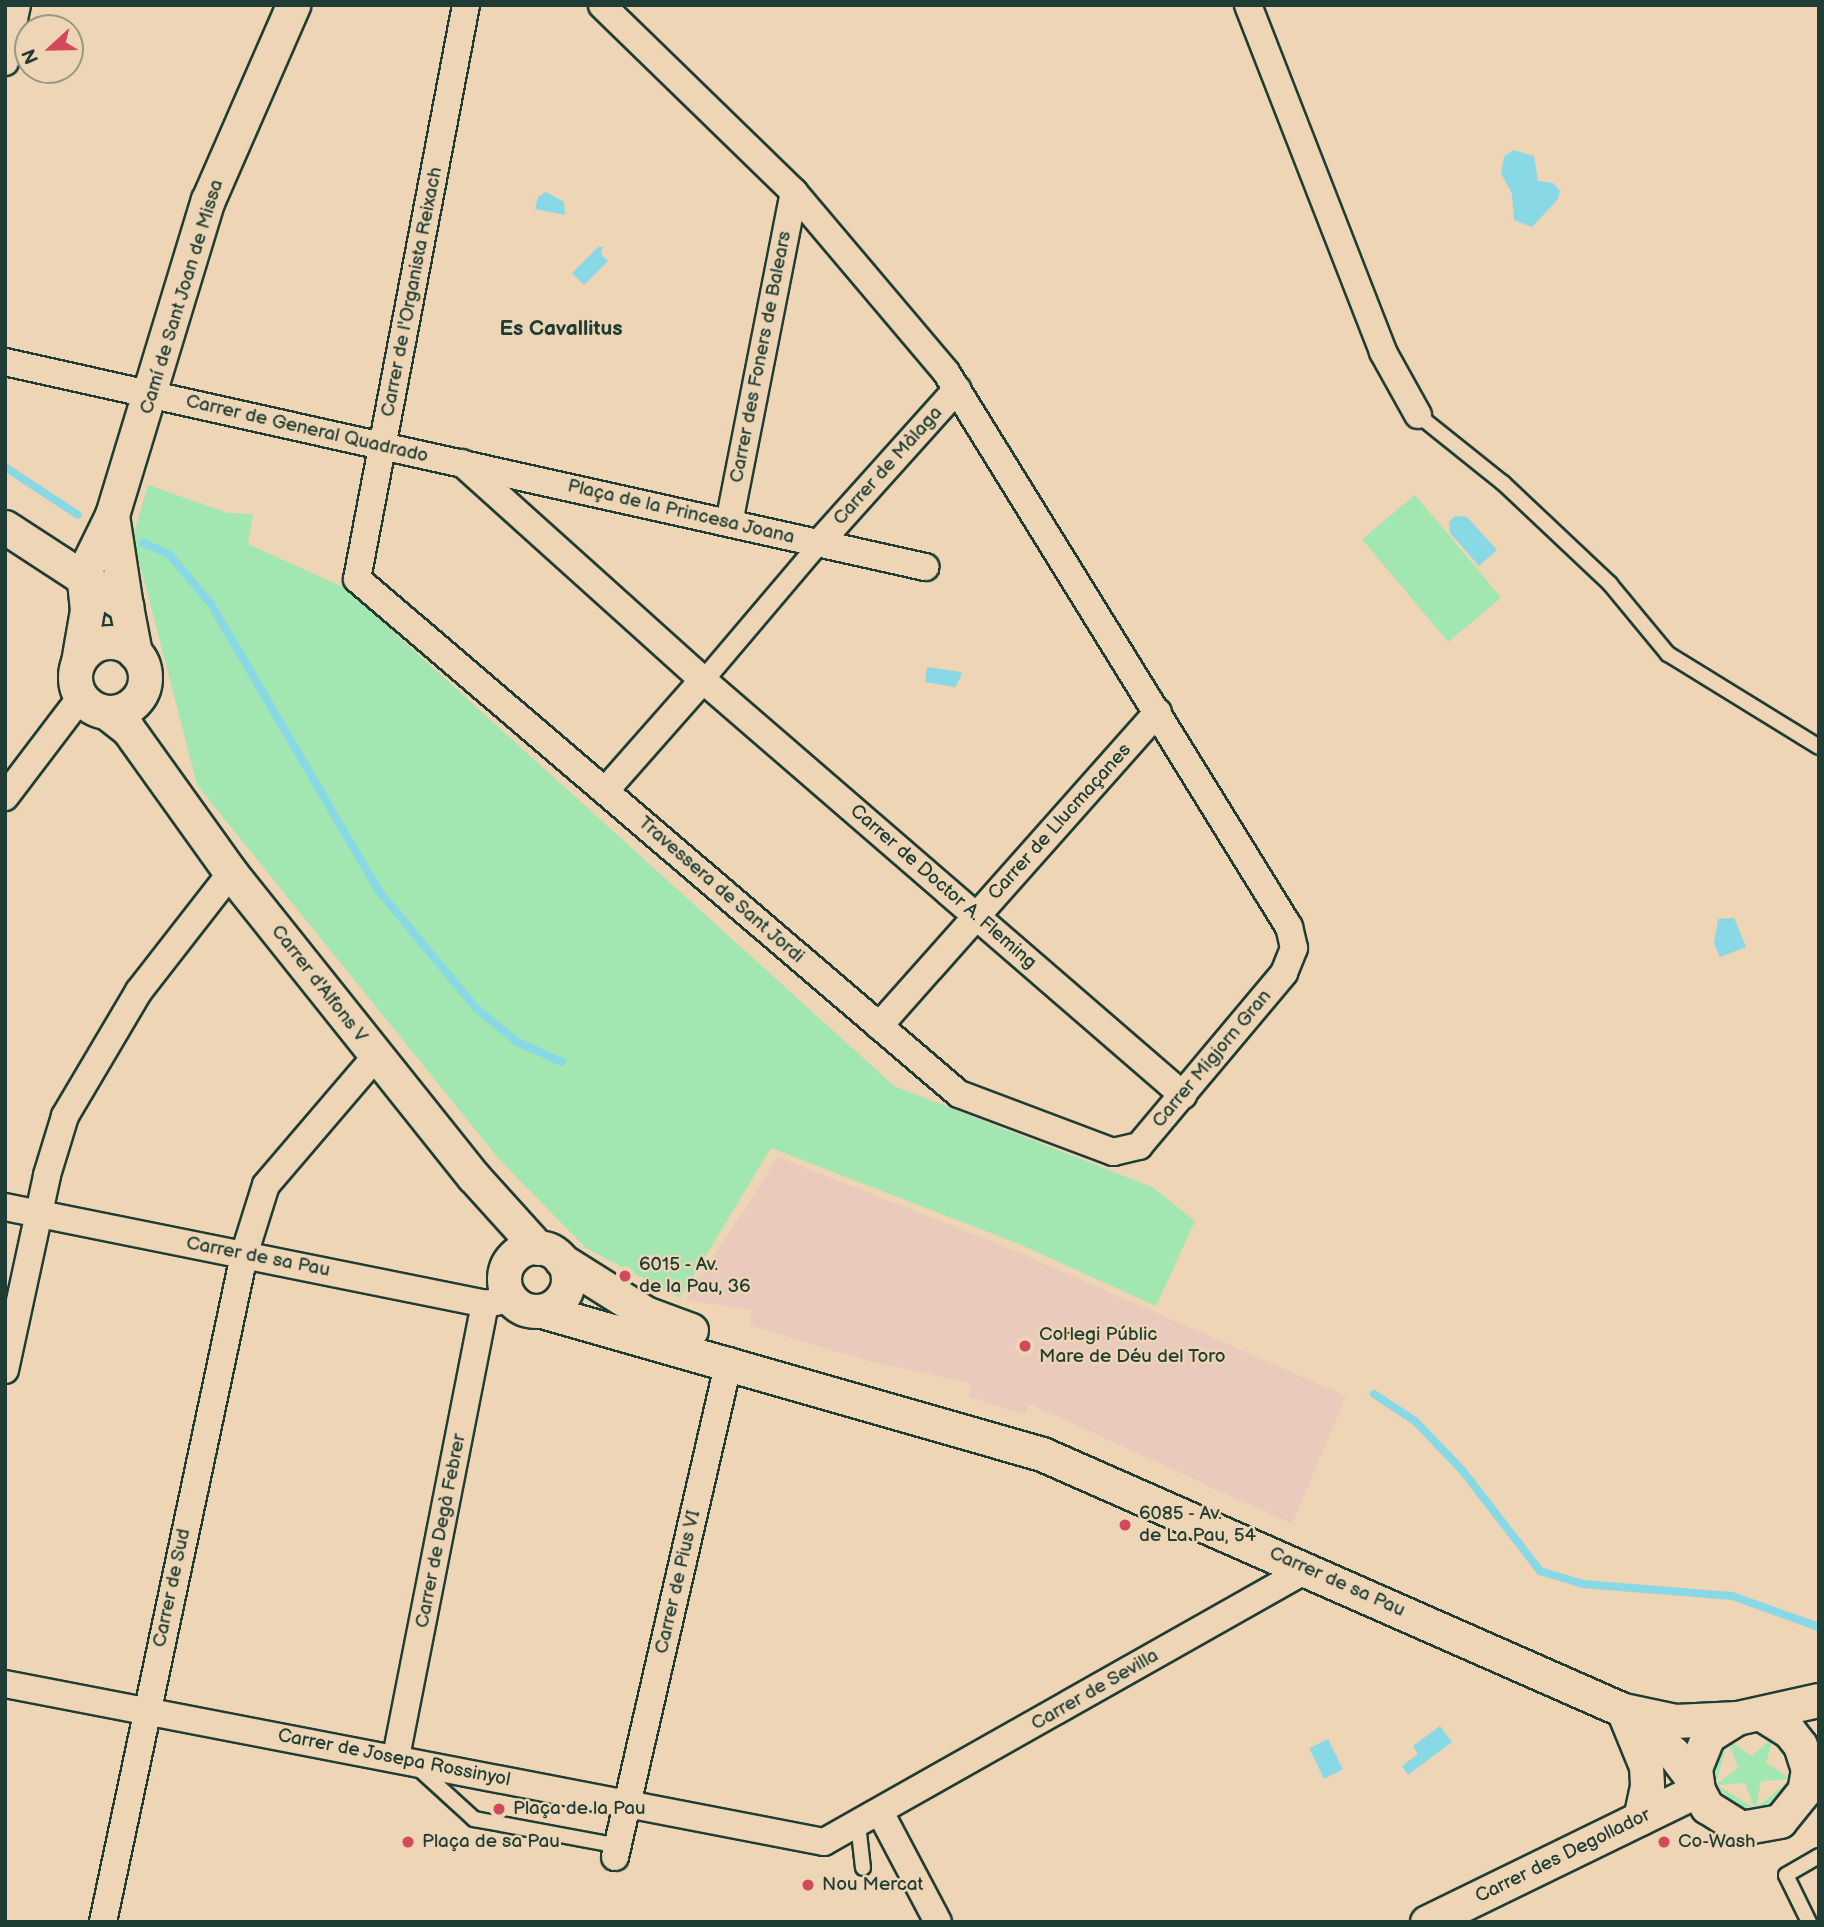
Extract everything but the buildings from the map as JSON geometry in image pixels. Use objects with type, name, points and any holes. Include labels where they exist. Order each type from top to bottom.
[{"type":"street","points":[[5,62],[17,5]]},
{"type":"street","name":"Camí de Sant Joan de Missa","points":[[83,574],[113,515],[152,394],[208,200],[293,5]]},
{"type":"street","name":"Carrer de l'Organista Reixach","points":[[357,579],[466,5]]},
{"type":"street","points":[[602,5],[794,192],[957,389],[1158,712]]},
{"type":"street","points":[[1248,5],[1383,352],[1418,415]]},
{"type":"street","name":"Carrer des Foners de Balears","points":[[729,523],[794,192]]},
{"type":"street","name":"Carrer de General Quadrado","points":[[5,362],[461,463]]},
{"type":"street","name":"Carrer de Màlaga","points":[[819,543],[957,389]]},
{"type":"street","points":[[461,463],[703,680],[605,791]]},
{"type":"street","name":"Plaça de la Princesa Joana","points":[[461,463],[819,543],[703,680]]},
{"type":"street","name":"Camí de Sant Joan de Missa","points":[[113,515],[135,653]]},
{"type":"street","points":[[5,527],[83,574],[126,606]]},
{"type":"street","points":[[819,543],[925,567]]},
{"type":"street","points":[[78,663],[100,643],[119,643],[135,653],[144,670],[143,689],[124,709],[94,704],[75,680],[87,610],[83,574]]},
{"type":"street","name":"Travessera de Sant Jordi","points":[[357,579],[959,1094],[1113,1152]]},
{"type":"street","name":"Carrer de Doctor A. Fleming","points":[[703,680],[1183,1095]]},
{"type":"street","name":"Carrer d'Alfons V","points":[[143,689],[168,790]]},
{"type":"street","points":[[5,797],[94,704]]},
{"type":"street","name":"Carrer d'Alfons V","points":[[94,704],[128,729],[168,790],[376,1056],[473,1176],[549,1254]]},
{"type":"street","name":"Carrer de Llucmaçanes","points":[[879,1026],[1158,712]]},
{"type":"street","name":"Carrer Migjorn Gran","points":[[1113,1152],[1139,1146],[1284,973],[1294,948],[1289,927],[1158,712]]},
{"type":"street","points":[[5,1370],[38,1213],[65,1116],[95,1060],[139,991],[231,873]]},
{"type":"street","name":"Carrer de Sud","points":[[103,1922],[244,1255],[266,1185],[376,1056]]},
{"type":"street","name":"Carrer d'Alfons V","points":[[473,1176],[494,1223],[500,1292]]},
{"type":"street","name":"Carrer de sa Pau","points":[[5,1206],[244,1255],[500,1292]]},
{"type":"street","points":[[549,1254],[567,1274],[566,1290],[557,1303],[542,1311],[525,1309],[500,1292],[514,1257],[549,1254]]},
{"type":"street","name":"Carrer de sa Pau","points":[[549,1254],[645,1313],[930,1418]]},
{"type":"street","name":"Carrer de Degà Febrer","points":[[403,1759],[500,1292]]},
{"type":"street","name":"Carrer de sa Pau","points":[[542,1311],[729,1360],[930,1418],[1042,1454],[1309,1568],[1623,1710],[1675,1721],[1750,1716]]},
{"type":"street","name":"Carrer de Pius VI","points":[[628,1804],[729,1360]]},
{"type":"street","name":"Carrer de Sevilla","points":[[824,1842],[1309,1568]]},
{"type":"street","name":"Carrer de Josepa Rossinyol","points":[[5,1684],[146,1709],[239,1736],[403,1759],[824,1842]]},
{"type":"street","points":[[1750,1716],[1789,1731],[1800,1745],[1812,1780],[1780,1821],[1751,1828],[1722,1821],[1707,1807],[1697,1787],[1699,1751],[1708,1736],[1750,1716],[1819,1700]]},
{"type":"street","points":[[1623,1710],[1646,1766],[1647,1786],[1640,1818]]},
{"type":"street","name":"Carrer de sa Pau","points":[[1623,1710],[1673,1753],[1697,1787]]},
{"type":"street","name":"Carrer des Degollador","points":[[1427,1922],[1640,1818],[1697,1787]]},
{"type":"street","points":[[617,1852],[628,1804]]},
{"type":"street","points":[[869,1818],[938,1922]]},
{"type":"lane","points":[[1418,415],[1503,483],[1591,566],[1668,654],[1819,747]]},
{"type":"lane","points":[[403,1759],[474,1819],[617,1852]]},
{"type":"lane","points":[[863,1868],[869,1818]]},
{"type":"lane","points":[[1809,1922],[1786,1875],[1819,1856]]},
{"type":"shaded area","name":"Col·legi Públic Mare de Déu del Toro","points":[[778,1157],[1015,1251],[1346,1396],[1292,1524],[1030,1404],[1025,1414],[969,1397],[970,1383],[868,1361],[749,1325],[752,1310],[686,1300]]},
{"type":"green space","points":[[148,485],[228,513],[253,514],[248,544],[345,588],[894,1086],[1152,1187],[1195,1221],[1156,1306],[1019,1244],[771,1148],[680,1298],[586,1248],[498,1158],[197,785],[133,537]]},
{"type":"green space","points":[[1415,495],[1501,598],[1448,642],[1362,539]]},
{"type":"green space","points":[[1773,1737],[1766,1763],[1791,1779],[1786,1790],[1768,1806],[1757,1807],[1790,1780],[1761,1781],[1756,1807],[1745,1783],[1717,1785],[1753,1807],[1743,1808],[1732,1803],[1716,1784],[1715,1758],[1721,1746],[1728,1740],[1752,1756]],"holes":[[[1728,1741],[1738,1768],[1717,1784],[1716,1783]]]},
{"type":"water","points":[[1513,150],[1534,156],[1538,181],[1553,183],[1560,191],[1558,199],[1532,227],[1514,220],[1512,194],[1501,173],[1504,157]]},
{"type":"water","points":[[546,192],[564,202],[565,215],[535,209],[538,197]]},
{"type":"water","points":[[598,247],[603,247],[601,254],[608,261],[584,285],[572,273]]},
{"type":"water","points":[[1455,516],[1467,517],[1497,550],[1479,566],[1450,533],[1449,522]]},
{"type":"water","points":[[927,667],[961,672],[961,676],[955,687],[925,682]]},
{"type":"water","points":[[1734,918],[1746,947],[1720,957],[1714,944],[1718,919]]},
{"type":"water","points":[[1440,1726],[1452,1742],[1408,1775],[1402,1766],[1418,1754],[1413,1746]]},
{"type":"water","points":[[1328,1739],[1343,1770],[1324,1779],[1309,1748]]},
{"type":"waterway","points":[[5,467],[78,515]]},
{"type":"waterway","points":[[143,543],[169,554],[211,604],[378,890],[476,1008],[517,1042],[562,1062]]},
{"type":"waterway","points":[[1374,1394],[1415,1421],[1462,1470],[1540,1571],[1583,1584],[1732,1596],[1819,1627]]},
{"type":"place","name":"6015 - Av. de la Pau, 36","points":[[625,1276]]},
{"type":"place","name":"Col·legi Públic Mare de Déu del Toro","points":[[1025,1346]]},
{"type":"place","name":"6085 - Av. de La Pau, 54","points":[[1125,1525]]},
{"type":"place","name":"Plaça de la Pau","points":[[499,1809]]},
{"type":"place","name":"Plaça de sa Pau","points":[[408,1842]]},
{"type":"place","name":"Co-Wash","points":[[1664,1842]]},
{"type":"place","name":"Nou Mercat","points":[[808,1885]]},
{"type":"district","name":"Es Cavallitus","points":[[561,329]]}]
